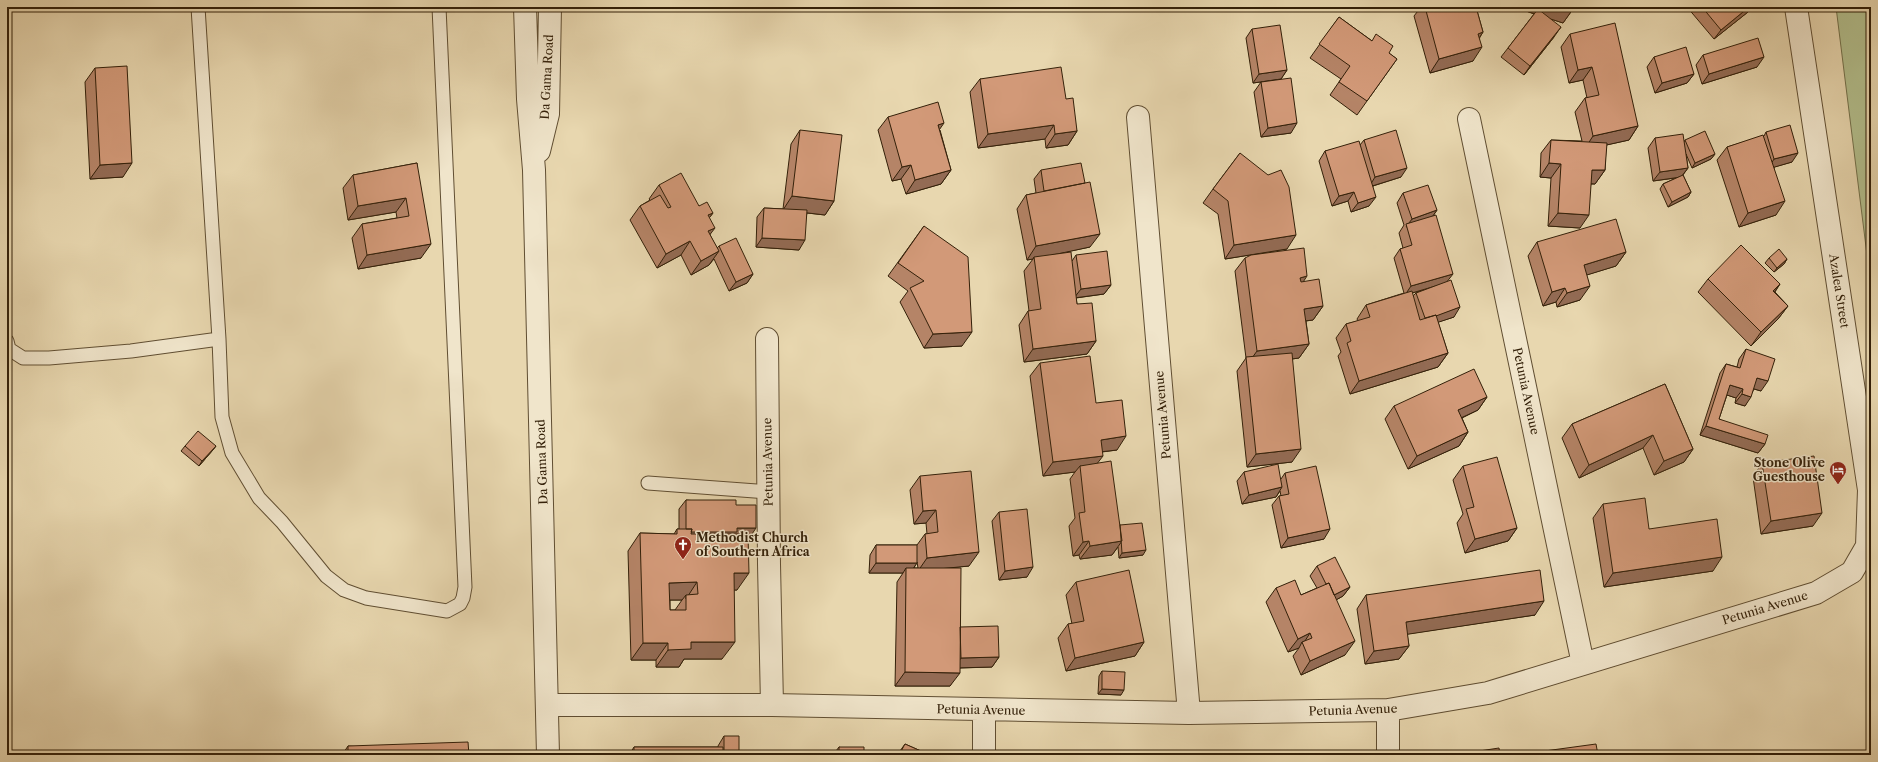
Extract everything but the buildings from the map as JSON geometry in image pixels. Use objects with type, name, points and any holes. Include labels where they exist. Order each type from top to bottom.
[{"type":"street","name":"Da Gama Road","points":[[524,7],[528,99],[534,170],[548,755]]},
{"type":"street","name":"Da Gama Road","points":[[534,170],[548,114],[550,7]]},
{"type":"street","name":"Azalea Street","points":[[1796,7],[1869,490],[1866,546],[1852,572]]},
{"type":"street","name":"Petunia Avenue","points":[[1138,118],[1189,714]]},
{"type":"street","name":"Petunia Avenue","points":[[1469,119],[1583,664]]},
{"type":"street","name":"Petunia Avenue","points":[[767,339],[769,492],[768,564],[772,705]]},
{"type":"street","name":"Petunia Avenue","points":[[548,705],[772,705],[1189,714],[1388,710],[1488,693],[1816,593],[1852,572]]},
{"type":"street","points":[[984,710],[984,755]]},
{"type":"street","points":[[1388,710],[1388,755]]},
{"type":"lane","points":[[198,7],[219,340],[222,417],[232,453],[259,498],[282,522],[326,576],[344,590],[366,598],[447,612],[460,604],[465,587],[439,7]]},
{"type":"lane","points":[[7,341],[9,349],[16,355],[23,358],[42,358],[131,351],[219,340]]},
{"type":"lane","points":[[648,483],[769,492]]},
{"type":"green space","points":[[1836,7],[1871,7],[1871,287]]},
{"type":"place","name":"Stone Olive Guesthouse","points":[[1838,485]]},
{"type":"place","name":"Methodist Church of Southern Africa","points":[[683,560]]}]
